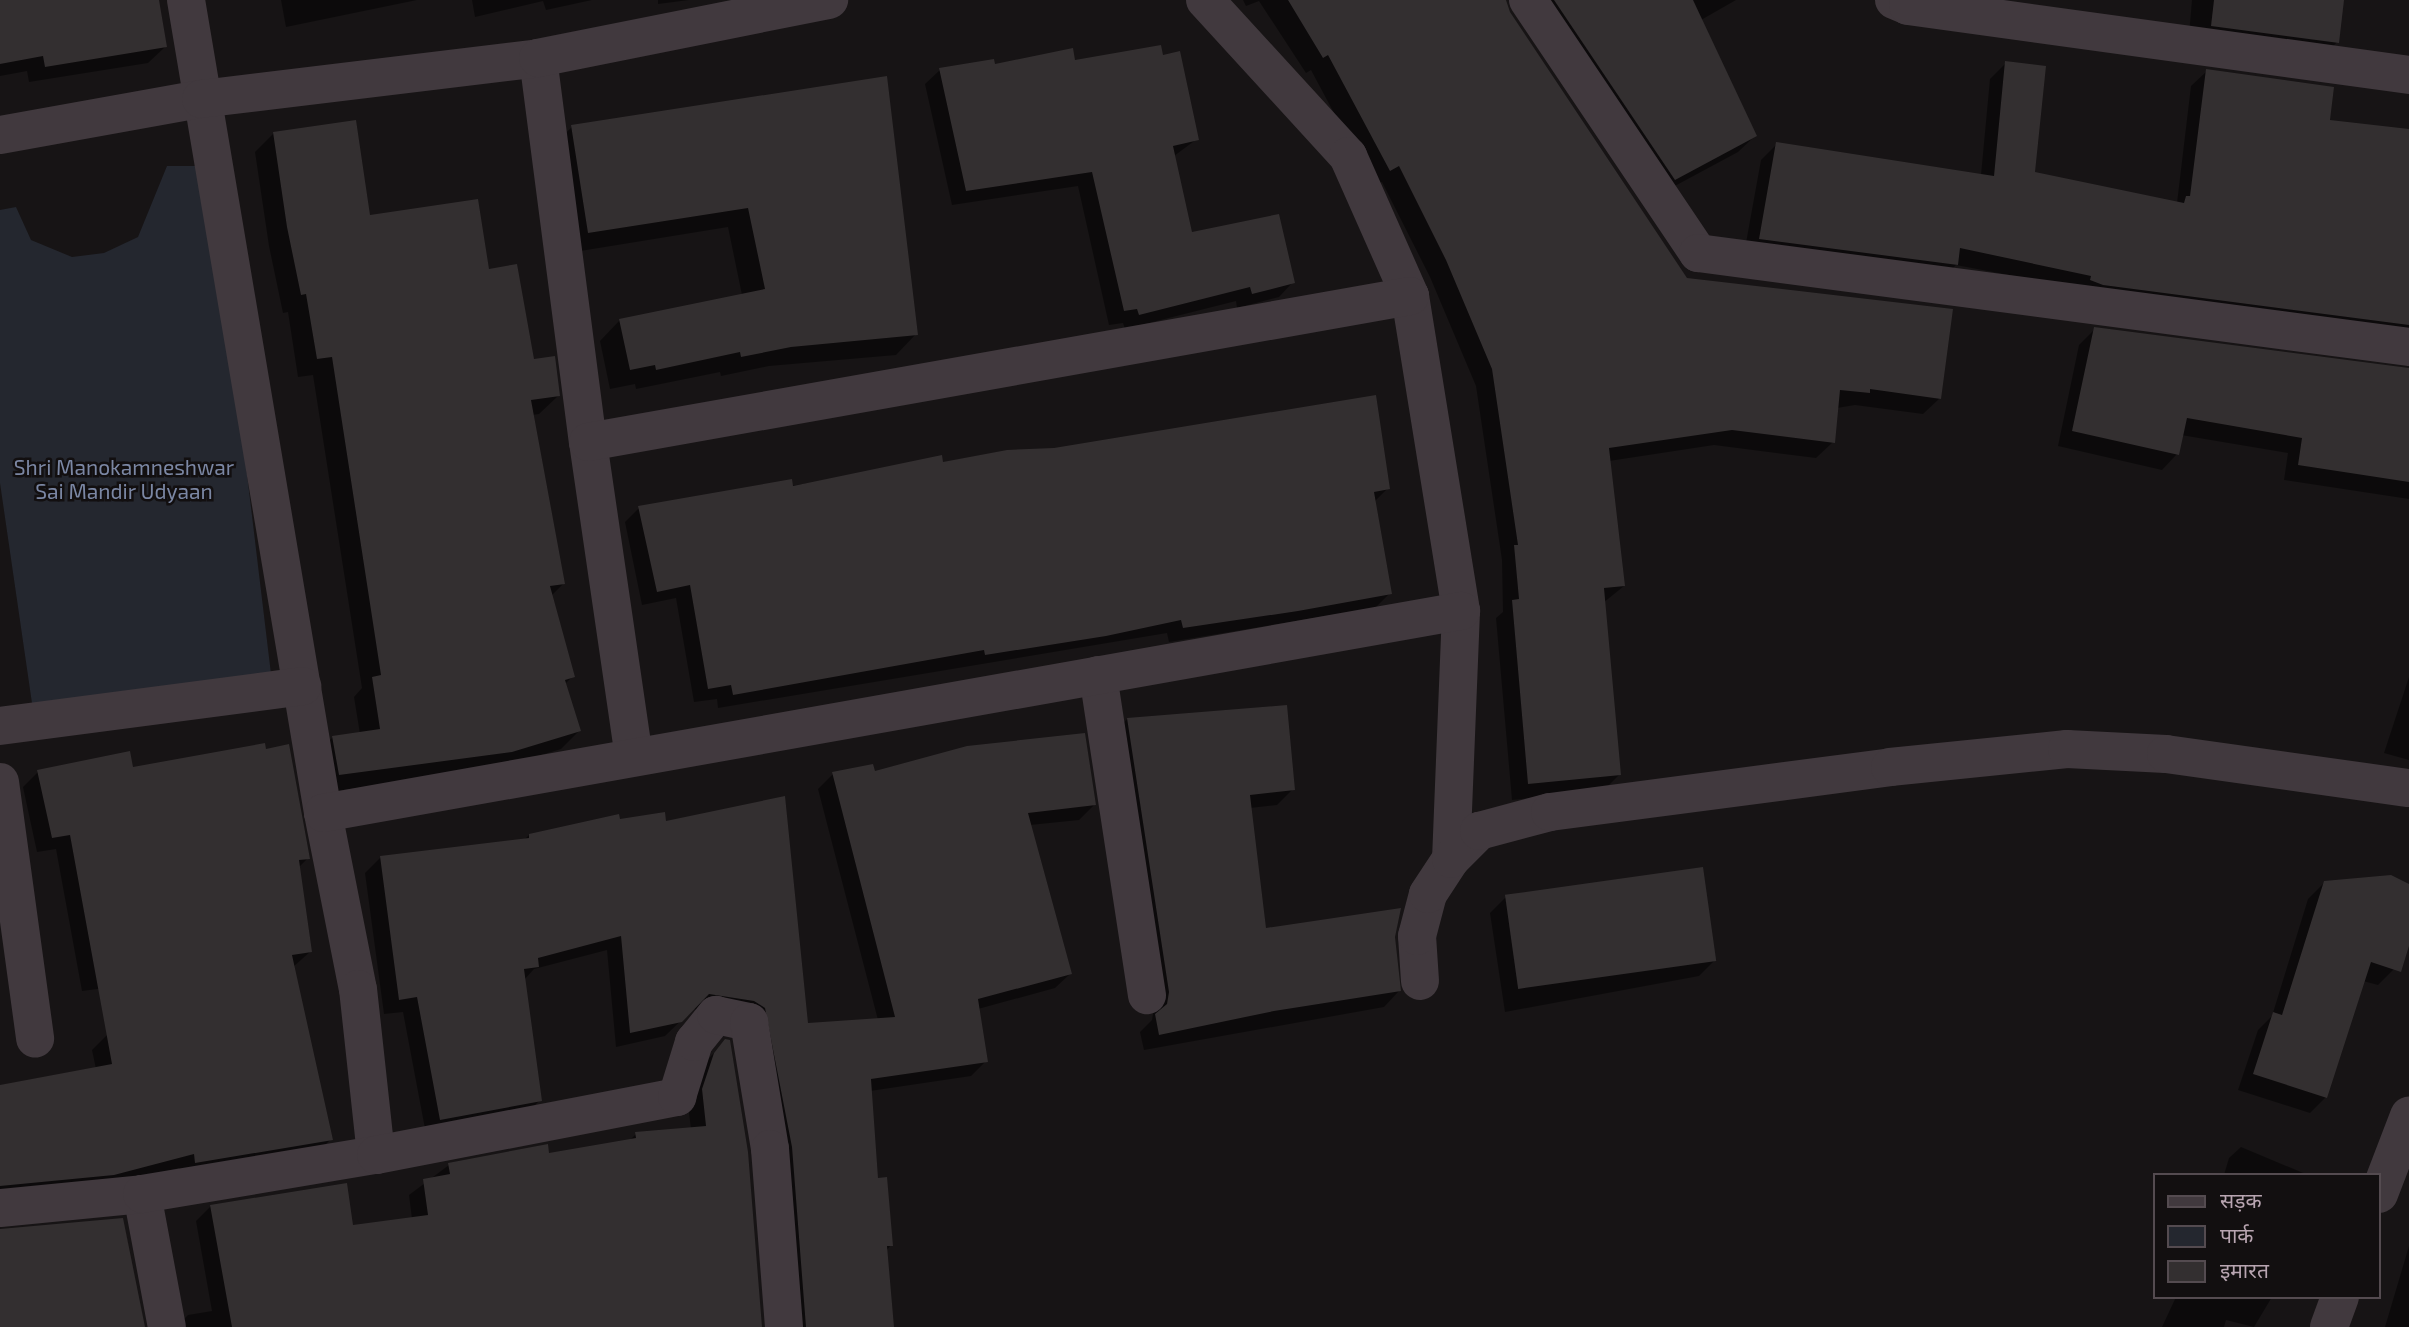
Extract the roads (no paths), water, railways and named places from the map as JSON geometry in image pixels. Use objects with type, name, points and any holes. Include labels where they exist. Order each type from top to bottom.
[{"type":"street","points":[[186,0],[323,813],[358,989],[376,1155]]},
{"type":"street","points":[[0,135],[201,99],[538,58],[829,0]]},
{"type":"street","points":[[1205,0],[1348,156],[1410,296],[1461,611],[1451,859]]},
{"type":"street","points":[[1528,0],[1698,253],[2409,347]]},
{"type":"street","points":[[1894,0],[1908,6],[2409,75]]},
{"type":"street","points":[[538,58],[587,442],[634,756]]},
{"type":"street","points":[[587,442],[1410,296]]},
{"type":"street","points":[[323,813],[1461,611]]},
{"type":"street","points":[[1098,675],[1147,995]]},
{"type":"street","points":[[0,726],[302,686]]},
{"type":"street","points":[[1420,981],[1417,936],[1428,894],[1451,859],[1479,831],[1550,812],[1876,768],[2067,749],[2166,754],[2409,788]]},
{"type":"street","points":[[0,782],[35,1039]]},
{"type":"street","points":[[0,1208],[142,1194],[376,1155],[677,1097],[694,1042],[716,1015],[749,1022],[769,1149],[784,1327]]},
{"type":"street","points":[[2381,1189],[2409,1116]]},
{"type":"street","points":[[142,1194],[167,1327]]},
{"type":"street","points":[[2329,1327],[2339,1299]]},
{"type":"park label","name":"Shri Manokamneshwar Sai Mandir Udyaan","points":[[124,479]]}]
